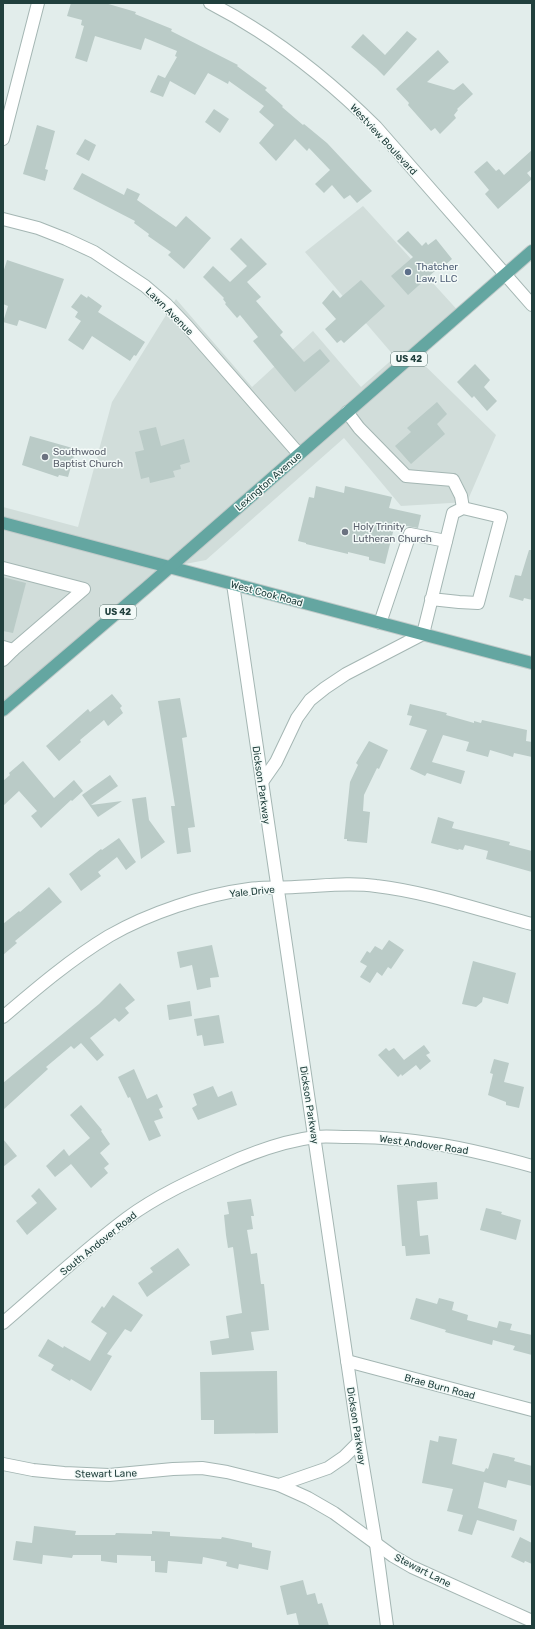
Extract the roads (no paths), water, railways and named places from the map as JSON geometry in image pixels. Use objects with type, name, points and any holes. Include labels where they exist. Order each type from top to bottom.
[{"type":"main road","name":"Lexington Avenue","points":[[3,710],[532,251]]},
{"type":"main road","name":"West Cook Road","points":[[3,523],[532,663]]},
{"type":"street","points":[[3,138],[38,3]]},
{"type":"street","name":"Westview Boulevard","points":[[210,3],[239,18],[291,52],[313,69],[356,107],[376,127],[532,305]]},
{"type":"street","name":"Lawn Avenue","points":[[3,219],[38,228],[94,252],[145,286],[166,304],[187,326],[299,454]]},
{"type":"street","points":[[347,412],[359,428],[406,476],[453,480],[461,496],[463,508]]},
{"type":"street","points":[[262,782],[276,762],[297,718],[310,700],[346,674],[423,634],[431,599],[453,513],[463,508],[501,517],[478,603],[431,599]]},
{"type":"street","points":[[380,623],[410,534],[446,542]]},
{"type":"street","points":[[3,568],[84,589],[8,649],[3,660]]},
{"type":"street","name":"Dickson Parkway","points":[[233,584],[387,1626]]},
{"type":"street","name":"Yale Drive","points":[[3,1017],[34,991],[110,936],[157,914],[212,896],[250,889],[346,884],[375,885],[402,890],[532,924]]},
{"type":"street","name":"West Andover Road","points":[[315,1137],[383,1137],[408,1140],[481,1152],[532,1166]]},
{"type":"street","name":"South Andover Road","points":[[3,1323],[100,1239],[128,1217],[157,1199],[189,1181],[239,1159],[286,1143],[315,1137]]},
{"type":"street","name":"Brae Burn Road","points":[[348,1361],[532,1410]]},
{"type":"street","points":[[279,1485],[328,1468],[359,1442]]},
{"type":"street","name":"Stewart Lane","points":[[3,1464],[41,1471],[109,1475],[202,1468],[227,1472],[279,1485],[308,1498],[334,1513],[376,1544],[412,1567],[532,1621]]},
{"type":"place","name":"Thatcher Law, LLC","points":[[408,272]]},
{"type":"place","name":"Southwood Baptist Church","points":[[45,457]]},
{"type":"place","name":"Holy Trinity Lutheran Church","points":[[345,532]]}]
